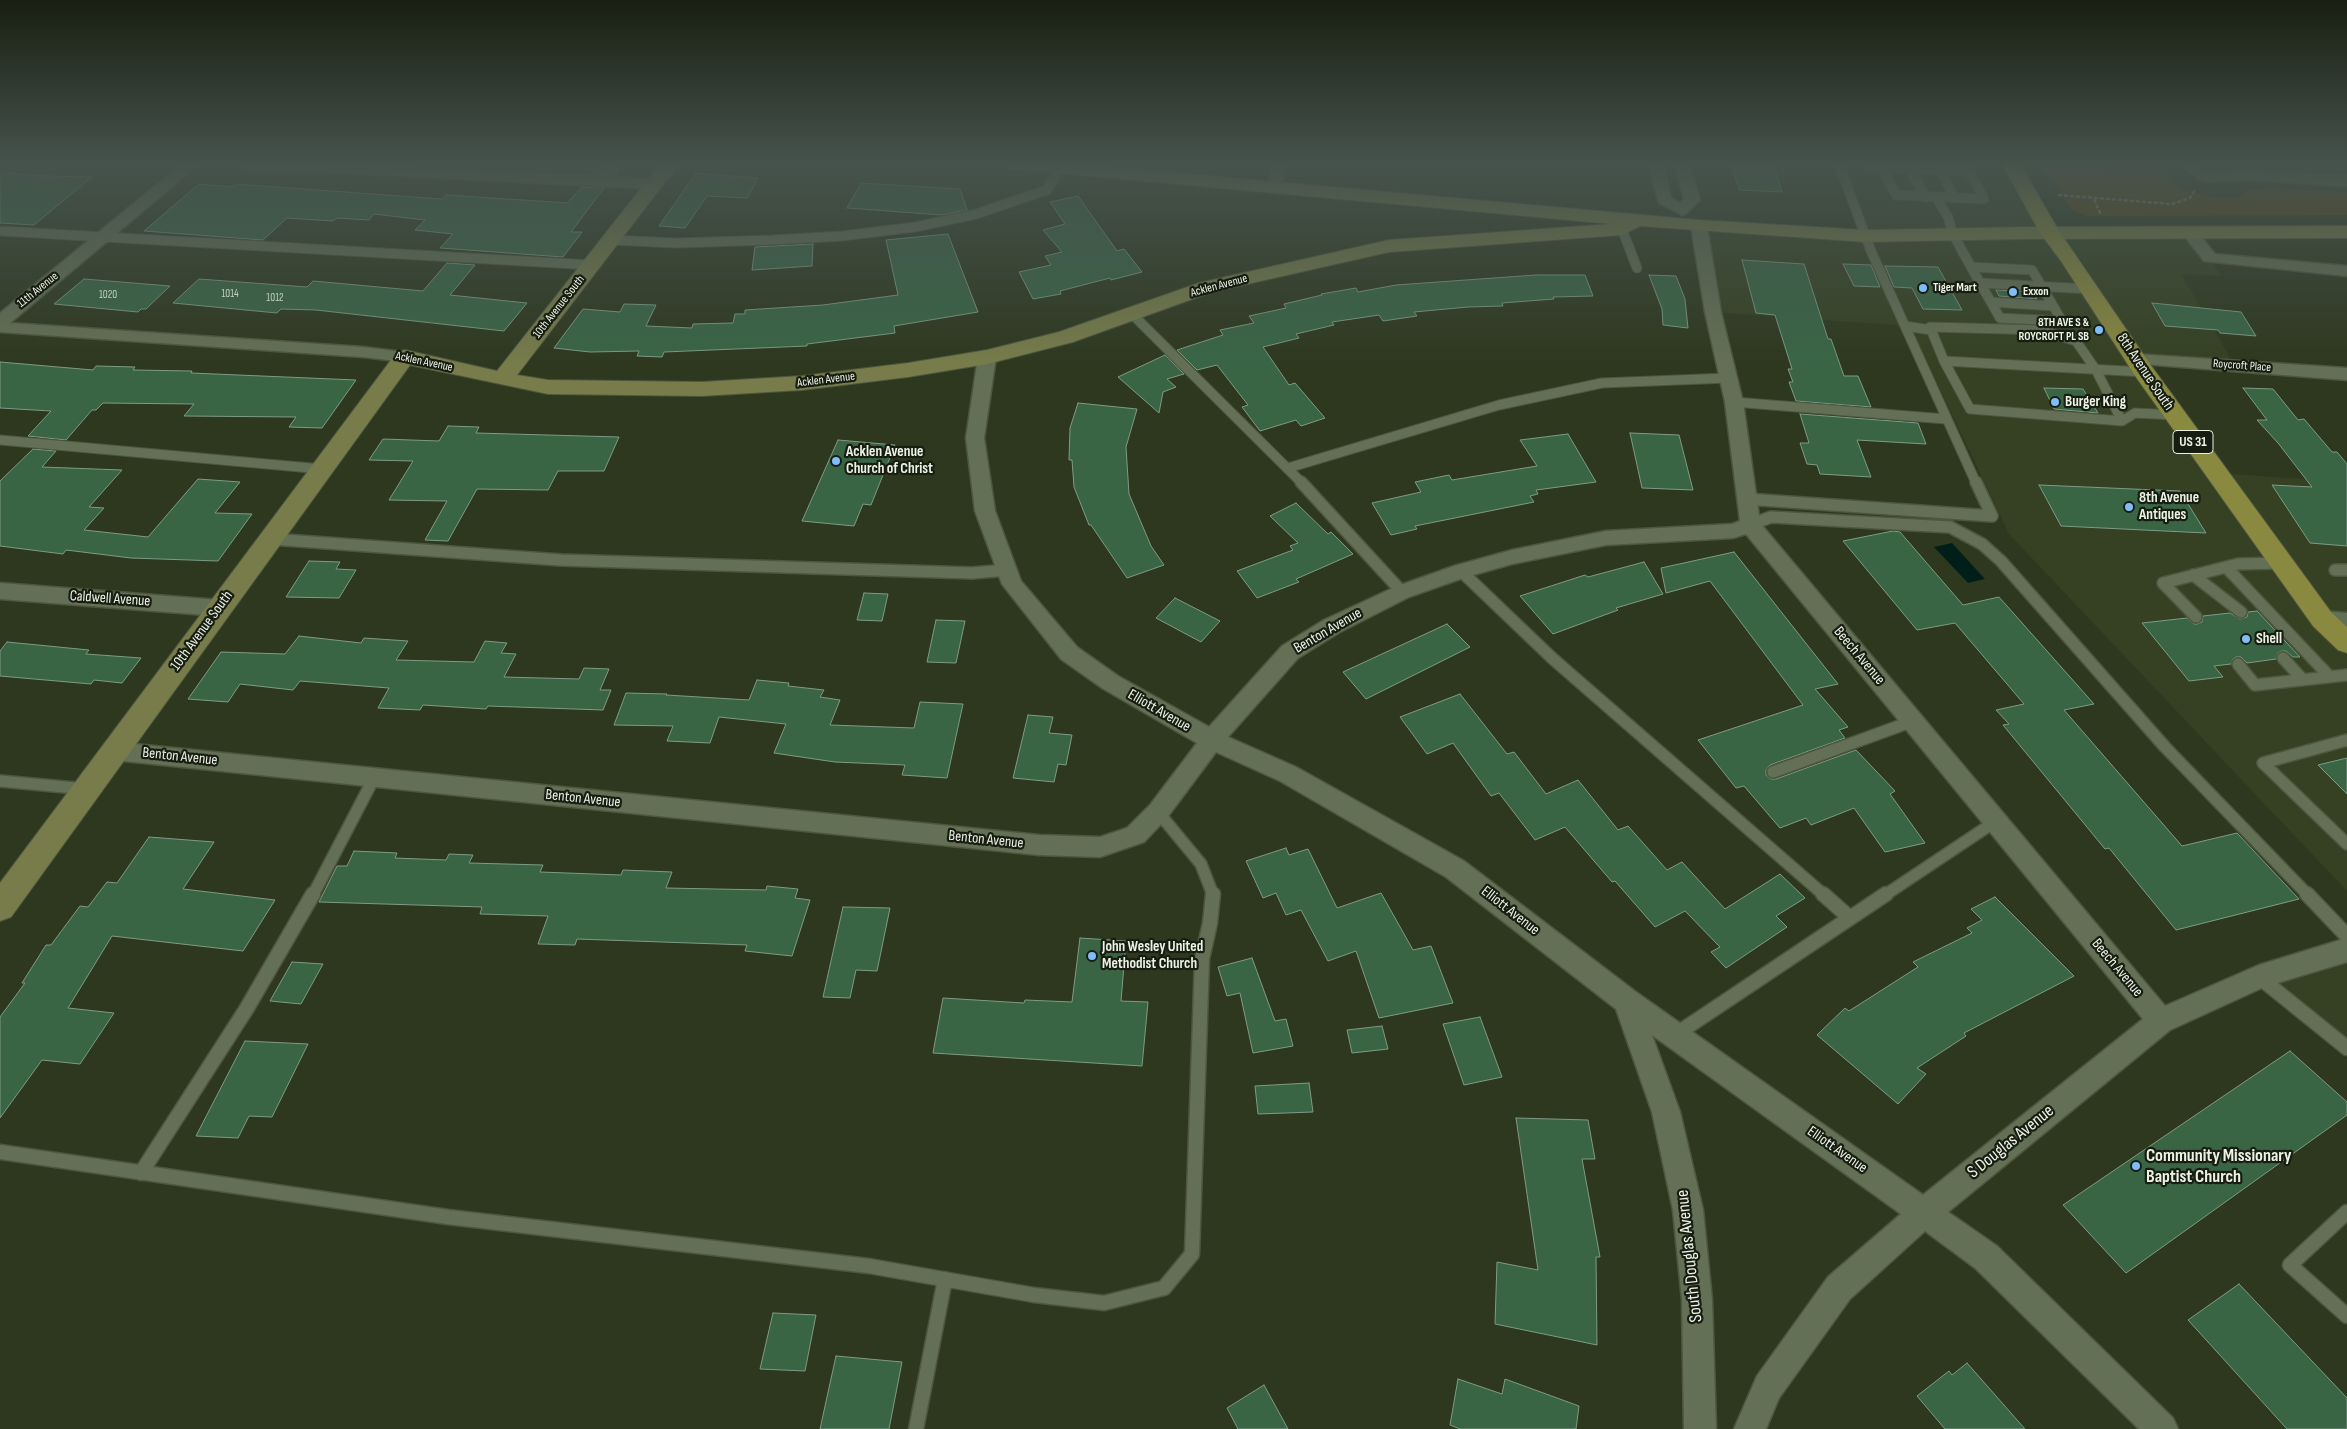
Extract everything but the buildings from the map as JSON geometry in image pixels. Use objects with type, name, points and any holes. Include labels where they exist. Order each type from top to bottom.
[{"type":"main road","name":"8th Avenue South","points":[[2050,233],[2175,415],[2322,619],[2347,642]]},
{"type":"street","name":"11th Avenue","points":[[0,322],[110,231]]},
{"type":"street","name":"10th Avenue South","points":[[502,380],[619,231]]},
{"type":"street","points":[[1389,246],[1417,238],[1423,231]]},
{"type":"street","name":"Acklen Avenue","points":[[0,328],[405,356],[502,380],[548,387],[702,389],[802,383],[908,370],[987,357],[1066,337],[1206,287],[1389,246],[1564,231]]},
{"type":"street","points":[[1692,231],[1734,402],[1750,525]]},
{"type":"street","points":[[1807,231],[1865,236],[2347,232]]},
{"type":"street","points":[[2188,232],[2210,258],[2347,272]]},
{"type":"street","name":"10th Avenue South","points":[[0,907],[405,356]]},
{"type":"street","name":"Elliott Avenue","points":[[987,357],[975,438],[985,511],[1012,584],[1069,654],[1110,682],[1212,740],[1288,774],[1455,868],[1627,1002],[1986,1257],[2162,1429]]},
{"type":"street","name":"Roycroft Place","points":[[2140,365],[2347,374]]},
{"type":"street","name":"Benton Avenue","points":[[114,751],[1039,846],[1100,847],[1135,835],[1158,812],[1212,740],[1290,652],[1332,626],[1402,592],[1461,571],[1512,557],[1606,538],[1733,531],[1750,525]]},
{"type":"street","name":"Beech Avenue","points":[[1750,525],[2161,1021]]},
{"type":"street","name":"Caldwell Avenue","points":[[0,591],[219,608]]},
{"type":"street","points":[[2322,619],[2347,621]]},
{"type":"street","name":"S Douglas Avenue","points":[[1750,1429],[1768,1387],[1839,1288],[1924,1213],[2161,1021],[2259,977],[2347,950]]},
{"type":"street","name":"South Douglas Avenue","points":[[1627,1002],[1666,1112],[1688,1210],[1697,1300],[1700,1429]]},
{"type":"lane","points":[[0,231],[592,265]]},
{"type":"lane","points":[[612,240],[676,243],[781,240],[885,231]]},
{"type":"lane","points":[[1630,231],[1637,268]]},
{"type":"lane","points":[[1746,499],[1992,516],[1946,419],[1863,231]]},
{"type":"lane","points":[[1952,231],[1971,267],[2000,318],[2062,321],[2032,270],[1971,267]]},
{"type":"lane","points":[[1980,283],[2090,289]]},
{"type":"lane","points":[[1991,302],[2053,306]]},
{"type":"lane","points":[[1132,314],[1288,468],[1402,592]]},
{"type":"lane","points":[[1905,326],[1931,330]]},
{"type":"lane","points":[[1931,330],[1930,327],[2040,330],[2076,341],[2096,370],[2122,420]]},
{"type":"lane","points":[[1931,330],[1944,362],[1970,409],[2122,420],[2135,413],[2175,415]]},
{"type":"lane","points":[[1944,362],[2096,370],[2140,365]]},
{"type":"lane","points":[[1288,468],[1499,405],[1602,383],[1728,378]]},
{"type":"lane","points":[[1734,402],[1946,419]]},
{"type":"lane","points":[[0,440],[322,469]]},
{"type":"lane","points":[[1750,525],[1771,517],[1950,527],[1982,544],[2000,561],[2165,747],[2347,936]]},
{"type":"lane","points":[[270,539],[561,560],[972,573],[1007,570]]},
{"type":"lane","points":[[2196,617],[2163,583],[2238,564],[2282,563]]},
{"type":"lane","points":[[2226,567],[2330,677]]},
{"type":"lane","points":[[2335,570],[2347,570]]},
{"type":"lane","points":[[1461,571],[1552,658],[1850,918]]},
{"type":"lane","points":[[2193,574],[2241,612]]},
{"type":"lane","points":[[2283,658],[2303,680]]},
{"type":"lane","points":[[2238,664],[2255,685],[2347,675]]},
{"type":"lane","points":[[1773,772],[1913,721]]},
{"type":"lane","points":[[2347,740],[2263,764],[2347,844]]},
{"type":"lane","points":[[142,1173],[257,992],[302,916],[374,778]]},
{"type":"lane","points":[[0,781],[86,789]]},
{"type":"lane","points":[[0,1152],[448,1217],[869,1266],[1034,1295],[1104,1303],[1164,1288],[1192,1254],[1202,959],[1210,923],[1213,892],[1201,864],[1158,812]]},
{"type":"lane","points":[[1674,1035],[1996,821]]},
{"type":"lane","points":[[2259,977],[2347,1048]]},
{"type":"lane","points":[[2347,1212],[2290,1265],[2347,1316]]},
{"type":"lane","points":[[916,1429],[945,1279]]},
{"type":"shaded area","points":[[1700,231],[1777,231],[1865,236],[1863,231],[2049,231],[2050,233],[2189,232],[2210,258],[2221,276],[2181,274],[2235,366],[2137,359],[2215,473],[2347,482],[2347,891],[2009,534],[1910,326],[1713,312]]},
{"type":"shaded area","points":[[2347,950],[2347,1048],[2259,977]]},
{"type":"water","points":[[1952,543],[1985,579],[1968,583],[1934,547]]},
{"type":"place","name":"Tiger Mart","points":[[1923,288]]},
{"type":"place","name":"Exxon","points":[[2013,292]]},
{"type":"place","name":"8TH AVE S & ROYCROFT PL SB","points":[[2099,330]]},
{"type":"place","name":"Burger King","points":[[2055,402]]},
{"type":"place","name":"Acklen Avenue Church of Christ","points":[[836,461]]},
{"type":"place","name":"8th Avenue Antiques","points":[[2129,507]]},
{"type":"place","name":"Shell","points":[[2246,639]]},
{"type":"place","name":"John Wesley United Methodist Church","points":[[1092,956]]},
{"type":"place","name":"Community Missionary Baptist Church","points":[[2136,1166]]}]
